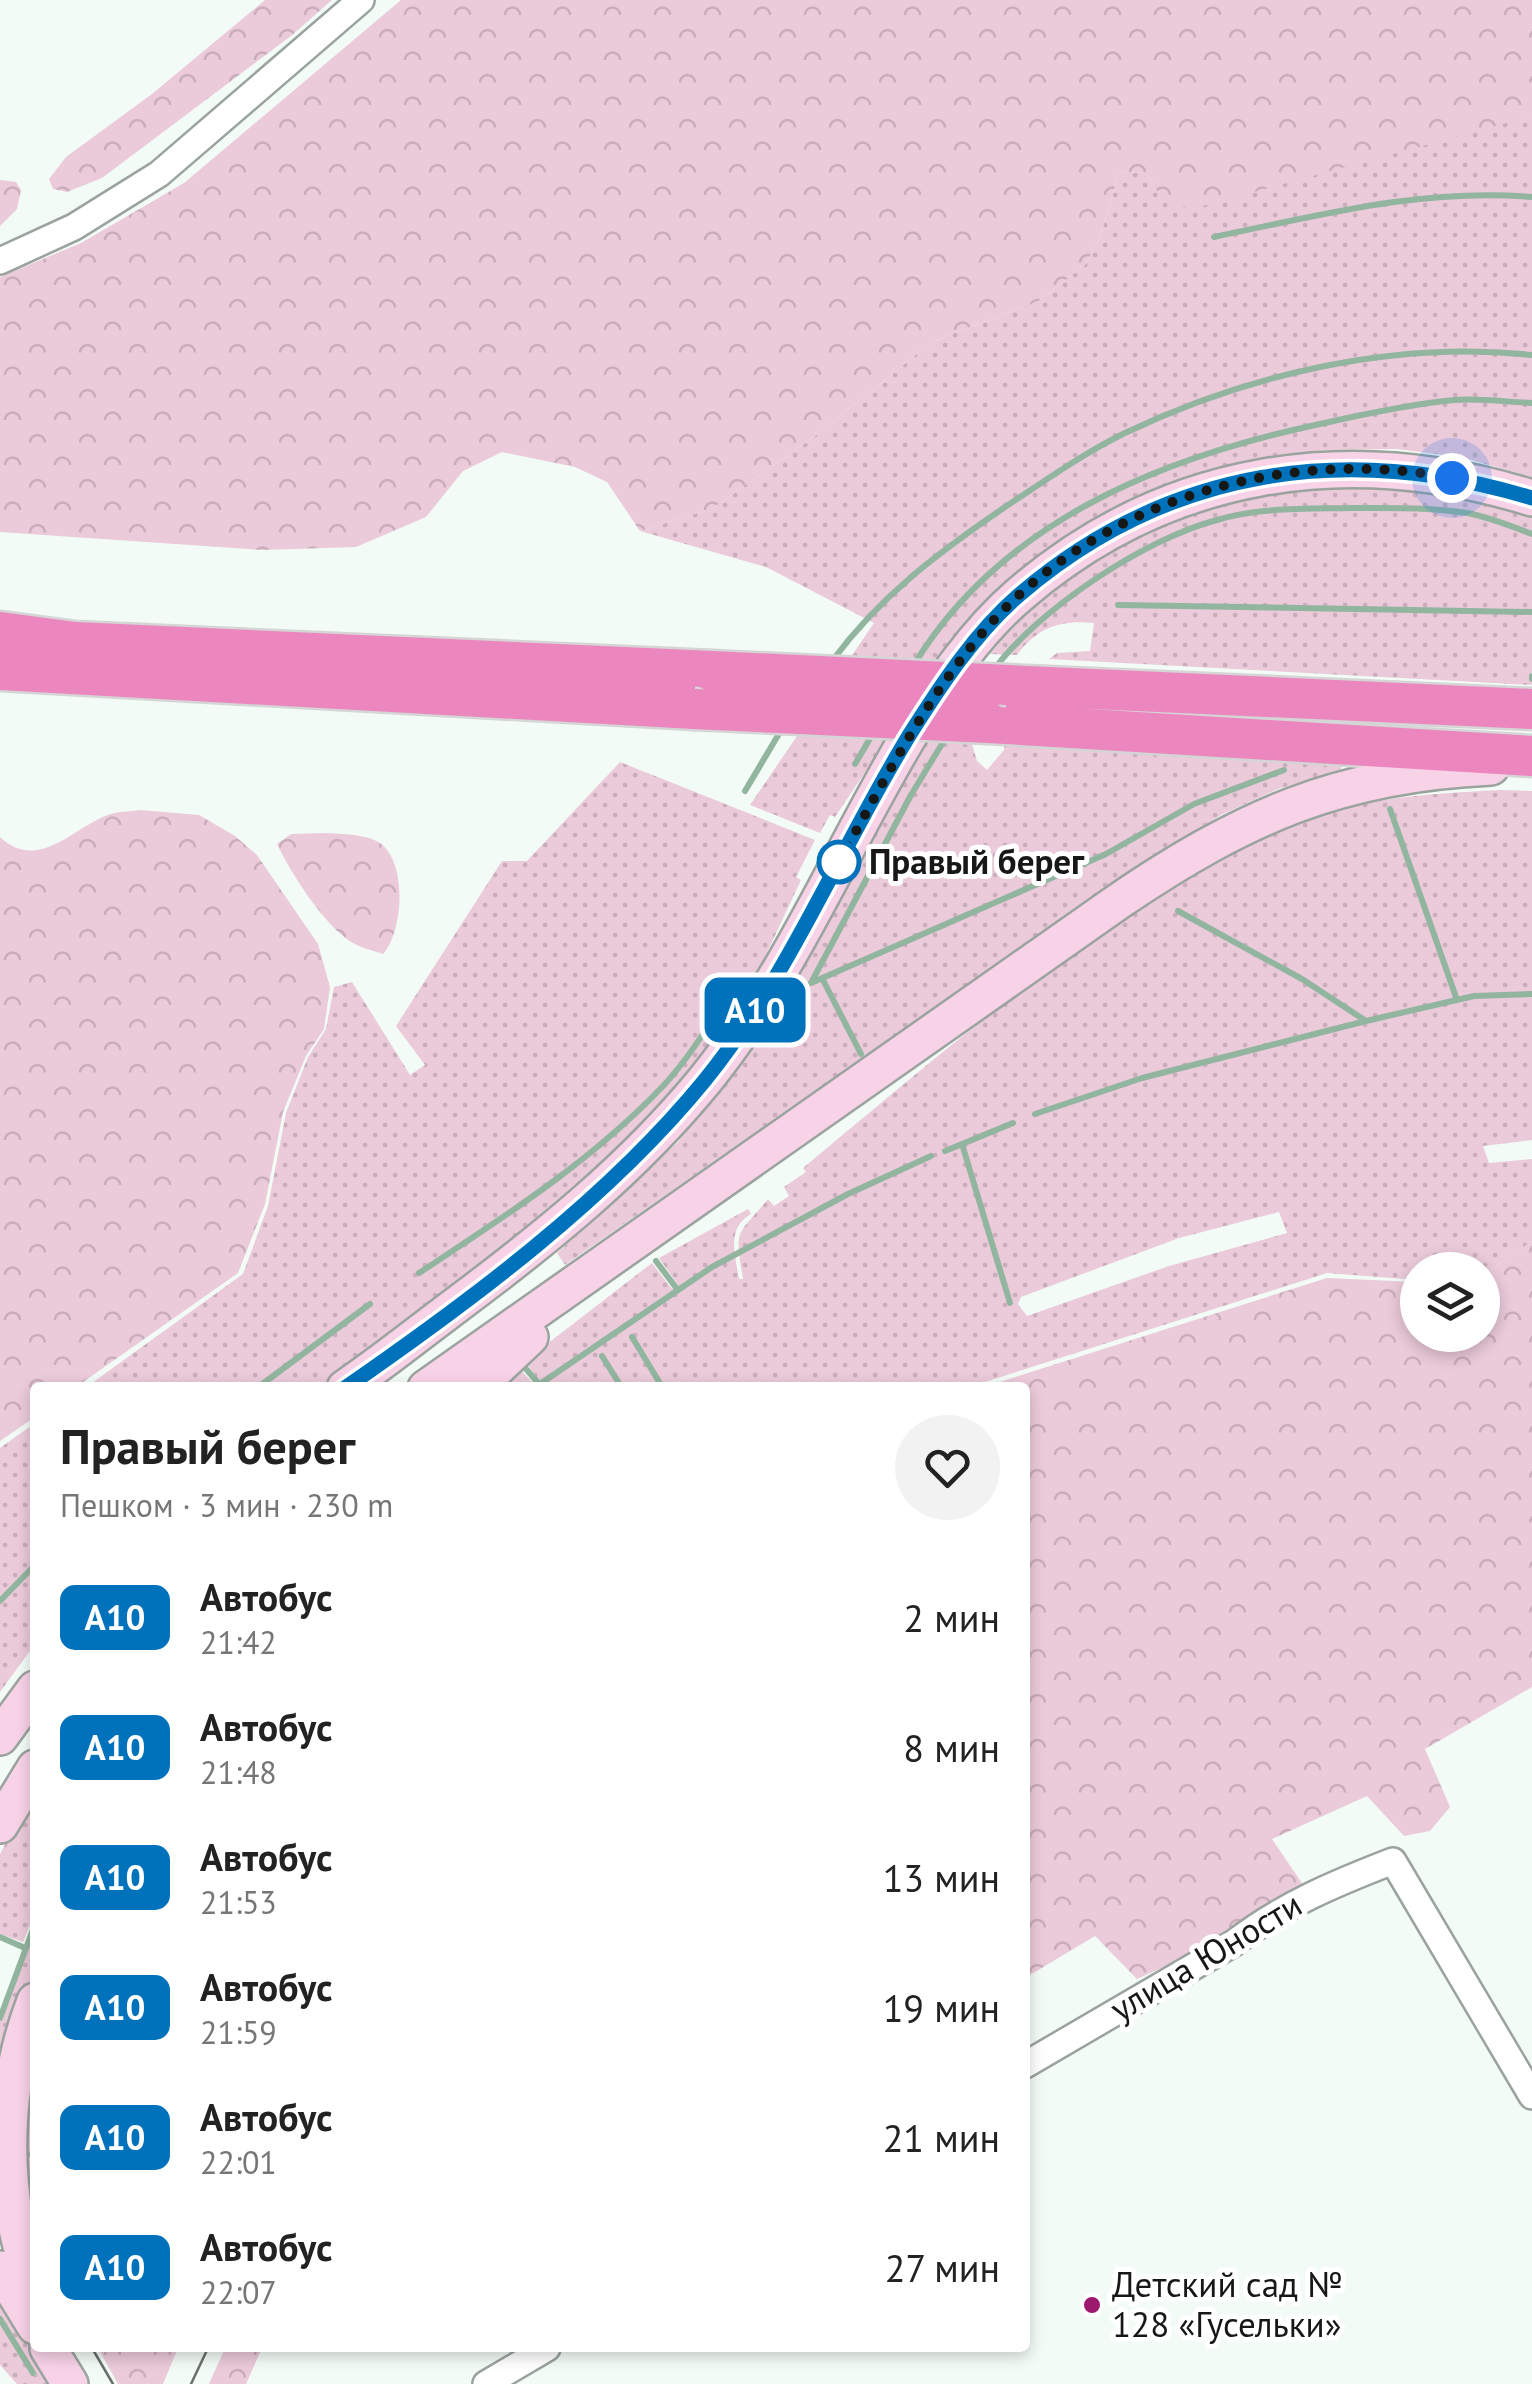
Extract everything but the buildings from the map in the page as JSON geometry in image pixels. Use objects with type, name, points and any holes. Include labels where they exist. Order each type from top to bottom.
[{"type":"highway","points":[[0,632],[75,642],[1532,709]]},
{"type":"highway","points":[[0,670],[1532,756]]},
{"type":"main road","points":[[353,1382],[554,1232],[641,1152],[706,1079],[790,953],[910,735],[940,690],[979,636],[1017,596],[1080,548],[1139,515],[1197,492],[1267,476],[1348,468],[1416,471],[1488,484],[1532,498]]},
{"type":"main road","points":[[435,1382],[1119,901],[1220,836],[1316,795],[1386,779],[1456,769],[1532,765]]},
{"type":"main road","points":[[482,1382],[624,1249]]},
{"type":"main road","points":[[0,1737],[30,1696]]},
{"type":"main road","points":[[0,1825],[30,1776]]},
{"type":"main road","points":[[30,2016],[15,2060],[5,2172],[13,2220],[30,2274]]},
{"type":"main road","points":[[0,2269],[30,2318]]},
{"type":"main road","points":[[50,2352],[70,2384]]},
{"type":"main road","points":[[66,2352],[82,2384]]},
{"type":"street","points":[[0,261],[74,228],[159,174],[361,0]]},
{"type":"street","name":"улица Юности","points":[[1030,2062],[1234,1943],[1313,1892],[1393,1860],[1532,2096]]},
{"type":"street","points":[[486,2384],[541,2352]]},
{"type":"green space","points":[[265,0],[332,0],[291,36],[102,178],[67,192],[53,189],[49,179],[66,157],[152,94]]},
{"type":"green space","points":[[401,0],[1532,0],[1532,116],[1191,209],[1160,196],[1146,172],[1119,173],[1099,240],[1085,265],[1037,302],[933,341],[818,434],[713,508],[640,531],[607,482],[575,467],[502,452],[463,471],[426,517],[356,547],[262,550],[0,532],[0,277],[81,243],[184,183]]},
{"type":"green space","points":[[1532,116],[1532,477],[1460,457],[1396,449],[1328,450],[1237,465],[1175,484],[1124,507],[888,738],[820,833],[750,805],[874,623],[766,567],[640,531],[713,508],[818,434],[933,341],[1037,302],[1085,265],[1099,240],[1119,173],[1146,172],[1160,196]]},
{"type":"green space","points":[[0,180],[16,182],[21,190],[17,209],[0,226]]},
{"type":"green space","points":[[1396,482],[1532,509],[1532,685],[1049,659],[1057,653],[1090,651],[1094,623],[1051,627],[1017,655],[990,654],[1030,611],[1075,575],[1176,520],[1249,494]]},
{"type":"green space","points":[[923,738],[971,741],[977,761],[987,770],[1004,750],[1004,742],[1341,759],[1341,771],[1278,789],[1221,815],[1145,861],[565,1265],[557,1253],[677,1143],[725,1084],[763,1026]]},
{"type":"green space","points":[[620,762],[815,840],[796,877],[801,880],[750,989],[706,1052],[658,1112],[519,1241],[327,1382],[93,1382],[243,1274],[268,1206],[286,1113],[308,1057],[326,1029],[334,987],[352,982],[410,1075],[425,1065],[396,1026],[502,861],[527,861]]},
{"type":"green space","points":[[1532,791],[1532,1140],[1483,1146],[1489,1163],[1532,1159],[1532,1241],[1500,1263],[1500,1252],[1400,1252],[1400,1279],[1327,1273],[985,1382],[532,1382],[538,1379],[525,1361],[652,1263],[672,1289],[678,1285],[659,1258],[748,1209],[751,1214],[738,1227],[734,1243],[739,1279],[743,1279],[740,1234],[768,1199],[774,1206],[789,1196],[784,1187],[806,1172],[803,1168],[934,1059],[1069,955],[1185,880],[1250,844],[1318,816],[1420,795]],"holes":[[[1279,1212],[1287,1233],[1169,1266],[1027,1316],[1018,1304],[1021,1297],[1179,1238]]]},
{"type":"green space","points":[[139,810],[199,815],[235,836],[257,855],[318,944],[330,987],[324,1029],[306,1056],[283,1112],[265,1204],[238,1273],[83,1382],[30,1382],[30,1420],[0,1441],[0,837],[14,847],[42,849],[115,813]]},
{"type":"green space","points":[[291,834],[368,838],[389,853],[399,881],[399,898],[395,930],[383,954],[353,943],[332,925],[300,884],[277,844]]},
{"type":"green space","points":[[1532,1241],[1532,1687],[1425,1749],[1450,1807],[1430,1831],[1404,1836],[1367,1796],[1272,1839],[1308,1892],[1210,1946],[1137,1979],[1095,1936],[1030,1975],[1030,1382],[1000,1382],[1327,1278],[1400,1281],[1400,1352],[1500,1352],[1500,1263]]},
{"type":"green space","points":[[518,1367],[532,1382],[499,1382]]},
{"type":"green space","points":[[30,1427],[30,1651],[0,1692],[0,1448]]},
{"type":"green space","points":[[30,1803],[30,1925],[23,1942],[0,1934],[0,1854]]},
{"type":"green space","points":[[30,1940],[30,1982],[0,2074],[0,2020]]},
{"type":"green space","points":[[30,2082],[30,2196],[26,2206],[19,2189]]},
{"type":"green space","points":[[0,2297],[53,2384],[17,2384],[0,2365],[0,2323],[33,2376],[36,2375],[0,2316]]},
{"type":"green space","points":[[100,2352],[176,2352],[163,2384],[118,2384]]},
{"type":"green space","points":[[223,2352],[260,2352],[246,2384],[209,2384]]},
{"type":"waterway","points":[[1214,237],[1411,200],[1491,195],[1532,197]]},
{"type":"waterway","points":[[832,661],[891,595],[958,540],[1080,458],[1172,412],[1272,378],[1324,366],[1428,353],[1532,355]]},
{"type":"waterway","points":[[912,668],[948,617],[990,573],[1037,536],[1089,504],[1144,478],[1260,438],[1387,410],[1464,400],[1532,403]]},
{"type":"waterway","points":[[993,671],[1036,625],[1094,580],[1157,543],[1217,520],[1284,510],[1424,509],[1475,515],[1532,534]]},
{"type":"waterway","points":[[1118,605],[1532,612]]},
{"type":"waterway","points":[[745,791],[783,727]]},
{"type":"waterway","points":[[855,764],[875,730]]},
{"type":"waterway","points":[[948,734],[911,795],[811,983],[1106,854],[1194,804],[1284,770]]},
{"type":"waterway","points":[[1390,809],[1457,1000]]},
{"type":"waterway","points":[[1178,911],[1302,979],[1366,1021]]},
{"type":"waterway","points":[[822,978],[861,1054]]},
{"type":"waterway","points":[[419,1273],[546,1187],[636,1113],[684,1061],[738,980]]},
{"type":"waterway","points":[[1035,1114],[1142,1078],[1366,1021],[1474,996],[1532,994]]},
{"type":"waterway","points":[[945,1151],[1013,1123]]},
{"type":"waterway","points":[[962,1144],[1010,1303]]},
{"type":"waterway","points":[[543,1382],[712,1267],[848,1194],[931,1156]]},
{"type":"waterway","points":[[656,1261],[677,1289]]},
{"type":"waterway","points":[[265,1382],[370,1304]]},
{"type":"waterway","points":[[632,1337],[659,1382]]},
{"type":"waterway","points":[[602,1356],[618,1382]]},
{"type":"waterway","points":[[521,1363],[537,1382]]},
{"type":"waterway","points":[[0,1601],[30,1570]]},
{"type":"waterway","points":[[0,1937],[25,1948]]},
{"type":"waterway","points":[[0,2018],[30,1937]]},
{"type":"waterway","points":[[0,2319],[33,2373]]},
{"type":"tram line","points":[[94,2352],[113,2384]]},
{"type":"tram line","points":[[191,2384],[206,2352]]},
{"type":"bus line","name":"А10","points":[[353,1382],[554,1232],[641,1152],[706,1079],[750,1018],[800,936],[910,735],[940,690],[979,636],[1017,596],[1080,548],[1139,515],[1197,492],[1267,476],[1348,468],[1416,471],[1488,484],[1532,498]]},
{"type":"place","name":"Правый берег","points":[[839,862]]},
{"type":"place","name":"Детский сад № 128 «Гусельки»","points":[[1092,2305]]},
{"type":"route","points":[[839,862],[910,735],[979,636],[1017,596],[1080,548],[1139,515],[1197,492],[1267,476],[1348,468],[1416,471],[1452,478]]}]
